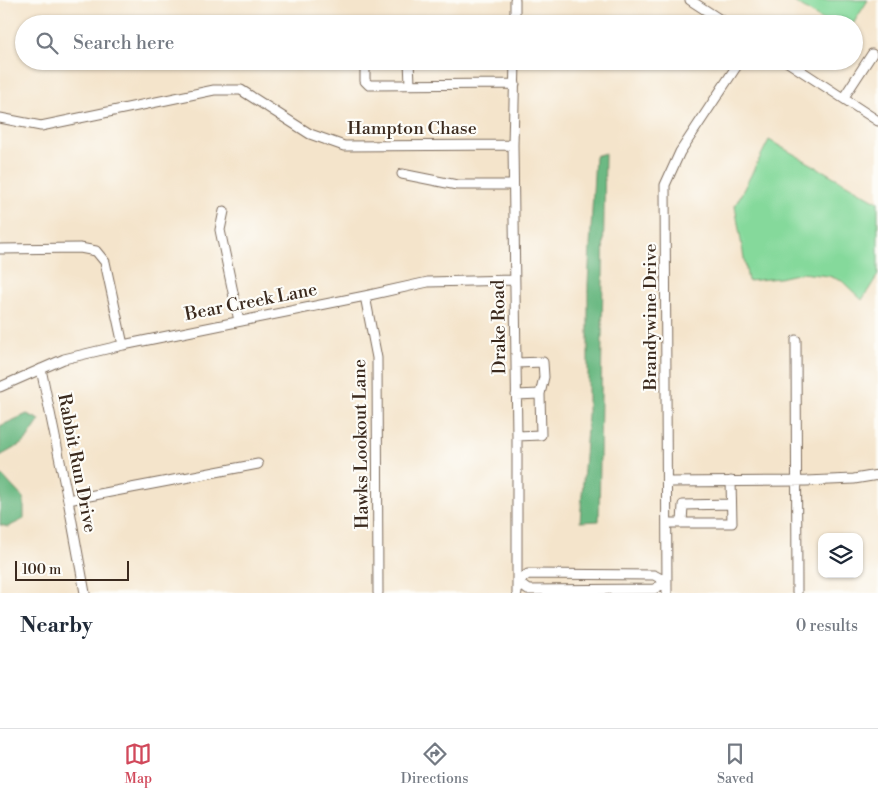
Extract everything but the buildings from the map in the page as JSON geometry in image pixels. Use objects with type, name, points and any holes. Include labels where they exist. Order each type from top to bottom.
[{"type":"street","points":[[515,0],[515,15]]},
{"type":"street","points":[[690,0],[713,15]]},
{"type":"street","points":[[863,68],[872,54]]},
{"type":"street","points":[[365,70],[364,82],[369,85],[515,84]]},
{"type":"street","points":[[409,70],[410,84]]},
{"type":"street","name":"Drake Road","points":[[515,70],[513,185],[517,436],[517,593]]},
{"type":"street","name":"Brandywine Drive","points":[[667,593],[665,185],[680,152],[734,70]]},
{"type":"street","points":[[800,70],[878,121]]},
{"type":"street","points":[[844,97],[862,70]]},
{"type":"street","name":"Hampton Chase","points":[[0,118],[41,126],[214,90],[241,90],[310,134],[344,146],[513,145]]},
{"type":"street","points":[[402,174],[456,185],[513,185]]},
{"type":"street","points":[[224,211],[220,230],[239,321]]},
{"type":"street","points":[[0,249],[80,248],[96,251],[105,262],[123,345]]},
{"type":"street","name":"Bear Creek Lane","points":[[0,387],[64,359],[123,345],[428,282],[514,280]]},
{"type":"street","name":"Hawks Lookout Lane","points":[[365,296],[377,358],[378,593]]},
{"type":"street","points":[[796,340],[797,593]]},
{"type":"street","points":[[516,363],[543,362],[544,377],[540,394],[541,435],[517,436]]},
{"type":"street","name":"Rabbit Run Drive","points":[[41,370],[85,593]]},
{"type":"street","points":[[516,395],[540,394]]},
{"type":"street","points":[[68,500],[258,464]]},
{"type":"street","points":[[667,482],[854,480],[878,474]]},
{"type":"street","points":[[667,523],[732,523],[731,481]]},
{"type":"street","points":[[682,523],[683,505],[731,504]]},
{"type":"street","points":[[528,574],[654,575],[667,582],[654,589],[528,590],[517,582],[528,574]]},
{"type":"green space","points":[[791,0],[868,0],[859,15],[815,15]]},
{"type":"green space","points":[[769,140],[878,202],[878,275],[862,300],[842,281],[829,276],[801,273],[779,278],[748,281],[735,206]]},
{"type":"green space","points":[[605,153],[599,521],[580,522],[588,415],[588,284],[595,156]]},
{"type":"green space","points":[[27,414],[40,420],[25,442],[0,456],[0,426]]},
{"type":"green space","points":[[0,473],[24,499],[24,519],[8,527],[0,525]]}]
